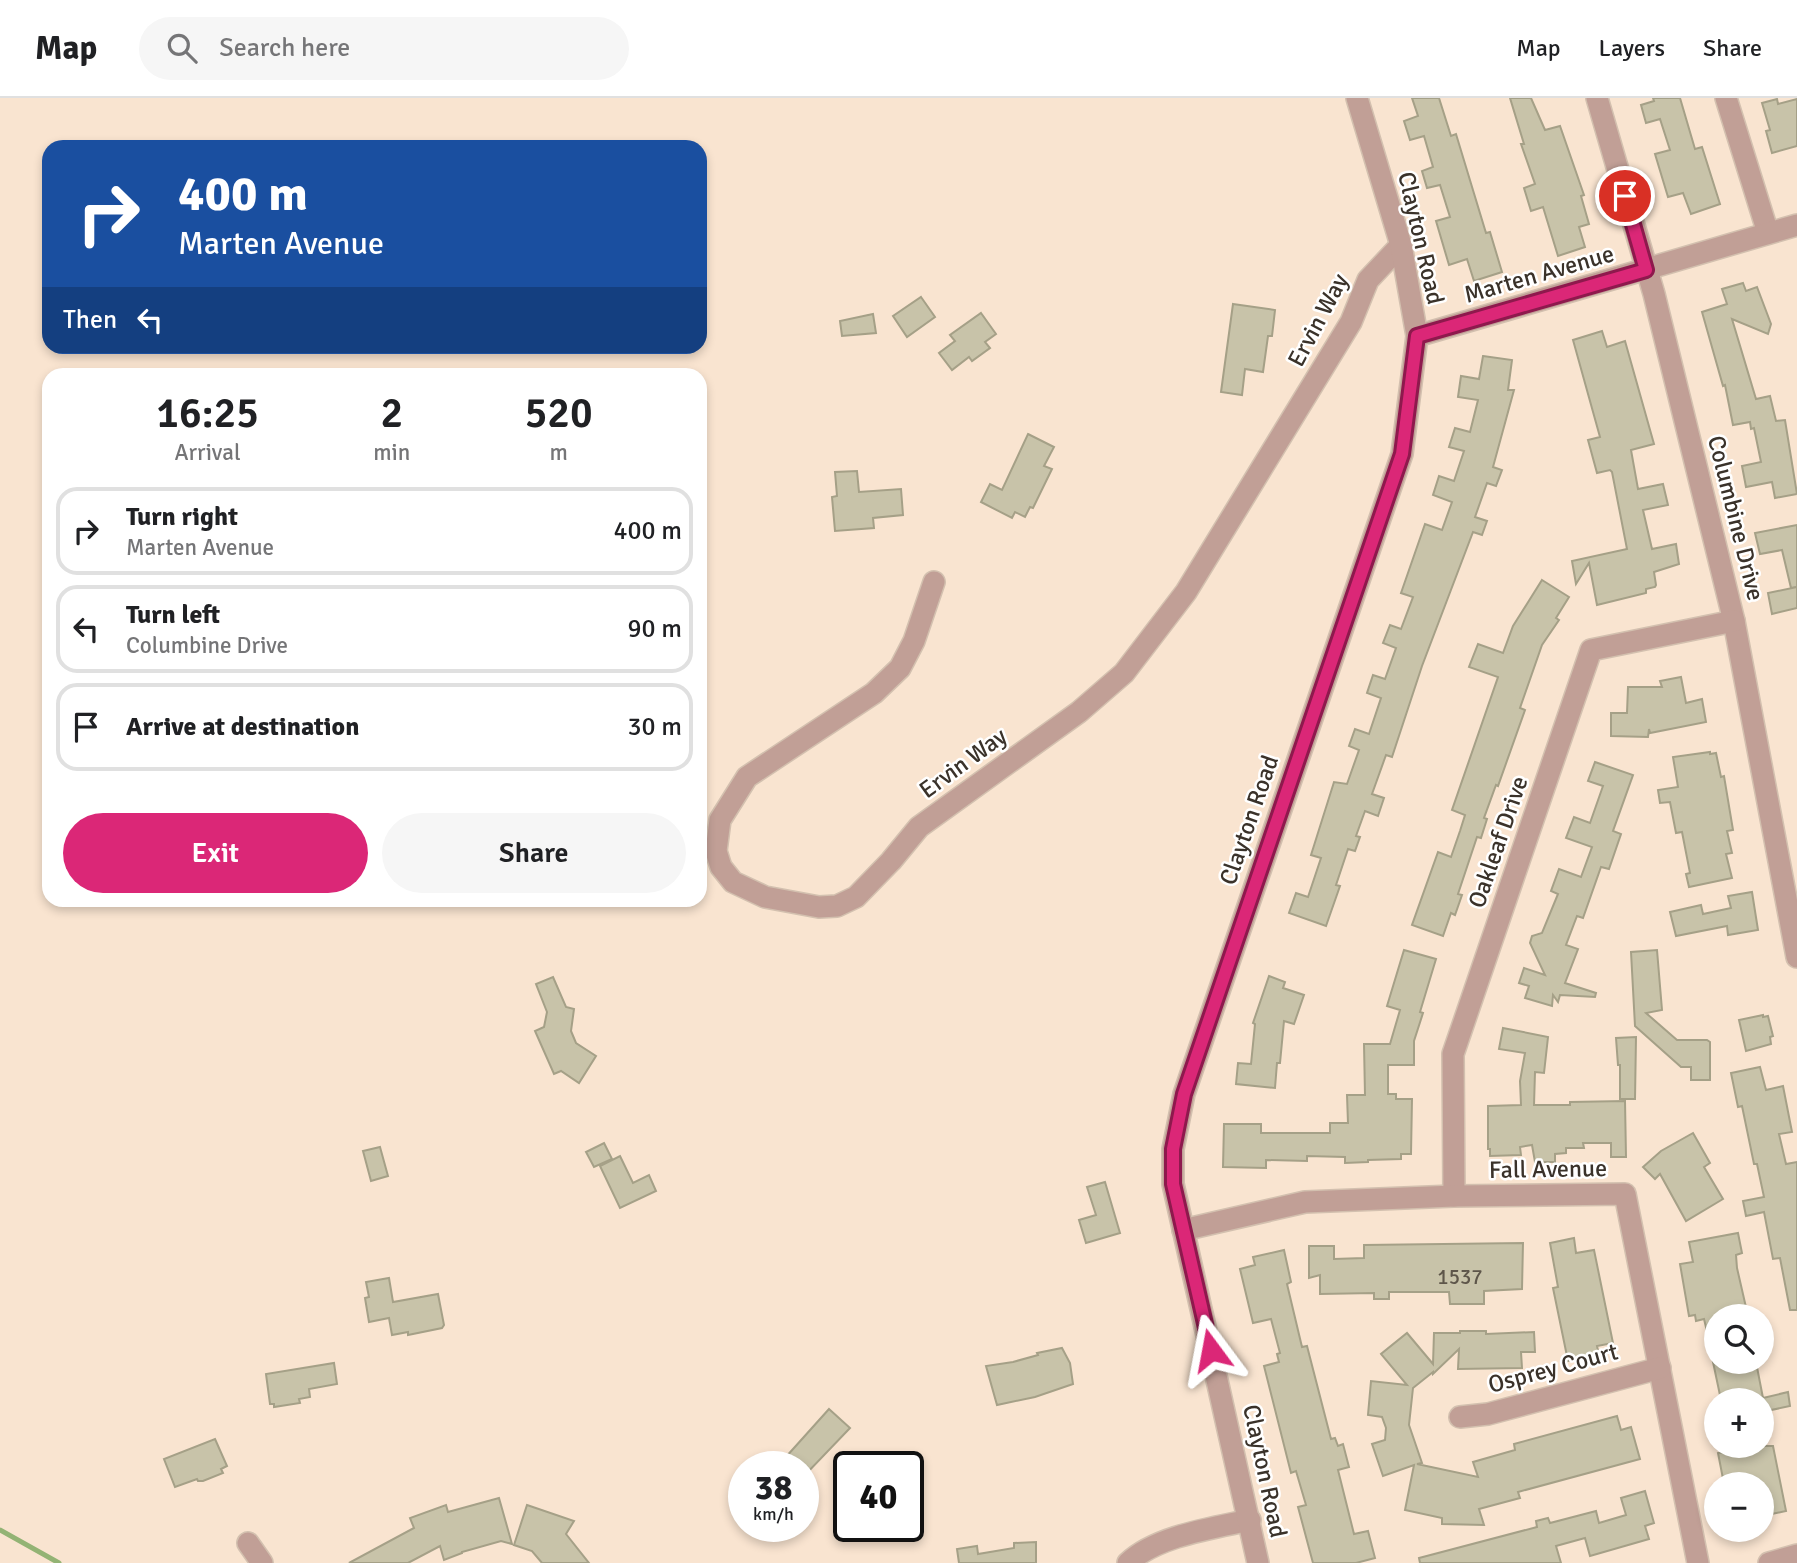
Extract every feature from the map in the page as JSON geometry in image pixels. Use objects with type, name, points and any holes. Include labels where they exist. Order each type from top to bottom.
[{"type":"street","name":"Clayton Road","points":[[1258,1563],[1173,1184],[1173,1149],[1184,1094],[1402,454],[1417,336],[1401,245],[1356,98]]},
{"type":"street","name":"Columbine Drive","points":[[1597,98],[1654,294],[1734,621],[1797,957]]},
{"type":"street","points":[[1726,98],[1768,233]]},
{"type":"street","name":"Marten Avenue","points":[[1417,336],[1797,225]]},
{"type":"street","name":"Ervin Way","points":[[934,582],[914,642],[900,668],[874,693],[747,777],[720,820],[716,851],[721,867],[733,882],[765,897],[818,907],[837,906],[856,897],[891,862],[919,827],[1079,712],[1124,673],[1186,592],[1351,322],[1368,280],[1401,245]]},
{"type":"street","name":"Oakleaf Drive","points":[[1454,1196],[1452,1054],[1591,650],[1734,621]]},
{"type":"street","name":"Fall Avenue","points":[[1183,1230],[1305,1202],[1454,1196],[1625,1194],[1698,1563]]},
{"type":"street","name":"Osprey Court","points":[[1460,1417],[1488,1414],[1660,1368]]},
{"type":"street","points":[[1128,1563],[1134,1557],[1165,1542],[1191,1533],[1250,1520]]},
{"type":"street","points":[[248,1543],[262,1563]]},
{"type":"street","points":[[1769,1563],[1797,1555]]},
{"type":"building","points":[[1412,98],[1439,98],[1451,136],[1456,134],[1486,233],[1490,232],[1502,272],[1474,281],[1467,259],[1449,265],[1436,221],[1450,217],[1440,185],[1427,188],[1422,171],[1433,167],[1424,136],[1410,140],[1404,121],[1418,116]]},
{"type":"building","points":[[1510,98],[1531,98],[1545,130],[1560,126],[1584,195],[1581,196],[1589,224],[1579,227],[1585,247],[1558,256],[1543,207],[1531,211],[1524,188],[1535,184],[1521,144],[1524,144]]},
{"type":"building","points":[[1653,98],[1680,98],[1695,149],[1702,147],[1720,204],[1691,214],[1683,193],[1668,197],[1655,154],[1670,150],[1660,119],[1646,123],[1641,105],[1654,101]]},
{"type":"building","points":[[1777,99],[1778,104],[1797,99],[1797,146],[1772,153],[1766,131],[1770,130],[1762,103]]},
{"type":"building","points":[[1743,283],[1746,291],[1757,287],[1771,324],[1768,334],[1732,319],[1756,399],[1770,396],[1776,421],[1785,420],[1797,494],[1775,498],[1772,482],[1746,487],[1742,466],[1761,462],[1754,428],[1751,429],[1750,422],[1733,425],[1725,385],[1723,386],[1702,312],[1727,304],[1722,289]]},
{"type":"building","points":[[921,297],[935,317],[907,337],[893,316]]},
{"type":"building","points":[[1233,304],[1275,310],[1263,372],[1245,369],[1242,395],[1221,392]]},
{"type":"building","points":[[981,313],[996,334],[985,342],[990,348],[972,361],[969,357],[952,370],[939,353],[955,341],[950,335]]},
{"type":"building","points":[[873,314],[876,333],[842,336],[840,321]]},
{"type":"building","points":[[1602,331],[1607,347],[1625,341],[1654,444],[1631,450],[1638,489],[1663,484],[1668,505],[1643,510],[1652,549],[1676,544],[1679,564],[1654,572],[1656,585],[1646,589],[1646,593],[1597,605],[1589,563],[1576,584],[1572,561],[1627,549],[1612,472],[1610,470],[1597,473],[1588,440],[1600,437],[1573,340]]},
{"type":"building","points":[[1483,356],[1512,360],[1508,390],[1514,390],[1493,467],[1502,470],[1496,486],[1487,483],[1475,517],[1487,521],[1482,535],[1473,532],[1422,666],[1392,757],[1386,755],[1372,794],[1384,798],[1378,816],[1365,811],[1356,836],[1360,837],[1355,851],[1348,849],[1336,885],[1340,886],[1326,926],[1289,913],[1296,893],[1308,897],[1321,858],[1311,855],[1334,782],[1347,784],[1359,750],[1349,746],[1355,729],[1369,734],[1381,698],[1367,693],[1373,675],[1385,679],[1396,648],[1383,643],[1390,625],[1401,629],[1413,597],[1401,593],[1425,524],[1442,530],[1452,502],[1433,495],[1439,476],[1454,481],[1464,451],[1449,447],[1455,428],[1470,432],[1478,400],[1458,397],[1461,376],[1479,379]]},
{"type":"building","points":[[1028,434],[1054,447],[1044,466],[1052,469],[1033,508],[1030,507],[1025,517],[1015,512],[1012,518],[981,502],[990,484],[1002,490]]},
{"type":"building","points":[[857,471],[859,492],[901,489],[903,515],[873,518],[874,528],[835,531],[832,497],[837,496],[835,472]]},
{"type":"building","points":[[1797,525],[1797,587],[1791,588],[1782,550],[1760,554],[1755,533]]},
{"type":"building","points":[[1542,580],[1569,597],[1556,618],[1559,620],[1542,645],[1520,708],[1525,710],[1484,818],[1487,819],[1481,838],[1477,837],[1458,894],[1462,895],[1455,915],[1451,913],[1443,936],[1412,925],[1438,852],[1451,857],[1465,815],[1452,810],[1498,677],[1469,667],[1478,644],[1503,653],[1513,626]]},
{"type":"building","points":[[1797,587],[1797,608],[1772,614],[1768,593]]},
{"type":"building","points":[[1681,677],[1686,703],[1702,699],[1706,722],[1650,733],[1649,729],[1648,737],[1611,736],[1611,713],[1627,713],[1628,687],[1662,687],[1660,681]]},
{"type":"building","points":[[1716,753],[1721,777],[1724,776],[1733,830],[1727,831],[1732,853],[1726,854],[1732,878],[1689,887],[1686,874],[1690,873],[1682,832],[1676,833],[1670,802],[1660,803],[1658,790],[1678,787],[1673,757]]},
{"type":"building","points":[[1595,762],[1633,775],[1613,831],[1621,834],[1609,869],[1601,867],[1583,918],[1577,916],[1566,945],[1578,949],[1565,983],[1596,993],[1595,997],[1560,995],[1558,1002],[1553,995],[1552,1006],[1525,998],[1529,986],[1519,983],[1524,968],[1545,975],[1530,943],[1532,936],[1542,933],[1558,894],[1551,891],[1559,869],[1581,877],[1592,847],[1566,838],[1574,817],[1590,823],[1603,786],[1588,781]]},
{"type":"building","points":[[1752,892],[1758,930],[1728,935],[1727,926],[1676,936],[1670,912],[1701,905],[1703,914],[1731,908],[1728,896]]},
{"type":"building","points":[[1404,950],[1436,959],[1420,1012],[1423,1013],[1414,1041],[1414,1065],[1388,1065],[1388,1094],[1396,1094],[1396,1099],[1412,1099],[1411,1154],[1401,1154],[1401,1159],[1345,1163],[1345,1157],[1307,1156],[1307,1161],[1266,1160],[1266,1168],[1223,1167],[1224,1124],[1261,1124],[1261,1133],[1330,1133],[1330,1123],[1348,1123],[1347,1095],[1365,1095],[1364,1044],[1390,1044],[1400,1010],[1387,1006]]},
{"type":"building","points":[[1657,950],[1662,1010],[1646,1013],[1677,1040],[1710,1042],[1710,1080],[1691,1080],[1691,1067],[1681,1067],[1635,1026],[1631,952]]},
{"type":"building","points":[[1269,976],[1285,982],[1283,988],[1304,995],[1294,1024],[1284,1021],[1275,1088],[1236,1084],[1238,1063],[1251,1064],[1253,1023]]},
{"type":"building","points":[[553,977],[566,1007],[574,1009],[571,1031],[576,1043],[596,1056],[579,1083],[561,1071],[554,1074],[535,1031],[544,1027],[547,1012],[536,984]]},
{"type":"building","points":[[1768,1016],[1773,1036],[1770,1037],[1771,1044],[1746,1051],[1739,1020]]},
{"type":"building","points":[[1503,1028],[1548,1037],[1544,1073],[1535,1072],[1534,1105],[1625,1101],[1626,1157],[1611,1157],[1611,1143],[1583,1143],[1584,1148],[1566,1148],[1566,1153],[1555,1154],[1555,1162],[1535,1162],[1532,1145],[1520,1147],[1521,1155],[1490,1156],[1488,1106],[1521,1105],[1520,1081],[1525,1053],[1499,1049]]},
{"type":"building","points":[[1636,1037],[1635,1099],[1620,1099],[1620,1065],[1616,1038]]},
{"type":"building","points":[[1760,1067],[1766,1090],[1783,1086],[1792,1132],[1779,1134],[1786,1164],[1797,1162],[1797,1310],[1790,1310],[1780,1258],[1773,1259],[1764,1212],[1746,1216],[1743,1201],[1764,1197],[1742,1106],[1738,1107],[1731,1073]]},
{"type":"building","points":[[1693,1133],[1710,1163],[1704,1167],[1723,1199],[1686,1221],[1660,1174],[1655,1179],[1643,1167],[1661,1151]]},
{"type":"building","points":[[604,1143],[612,1159],[594,1167],[586,1152]]},
{"type":"building","points":[[380,1147],[388,1176],[371,1181],[363,1151]]},
{"type":"building","points":[[620,1156],[633,1183],[649,1175],[656,1191],[620,1208],[600,1166]]},
{"type":"building","points":[[1105,1182],[1120,1233],[1086,1243],[1079,1220],[1096,1215],[1087,1187]]},
{"type":"building","points":[[1738,1233],[1742,1253],[1736,1255],[1737,1268],[1745,1304],[1704,1304],[1704,1319],[1696,1321],[1695,1315],[1689,1316],[1680,1264],[1693,1262],[1689,1242]]},
{"type":"building","points":[[1574,1238],[1576,1253],[1594,1250],[1613,1343],[1597,1346],[1599,1355],[1568,1361],[1553,1288],[1558,1287],[1550,1243]]},
{"type":"building","points":[[1523,1243],[1522,1289],[1484,1291],[1484,1304],[1450,1304],[1449,1292],[1389,1292],[1389,1299],[1374,1299],[1374,1293],[1320,1294],[1320,1275],[1309,1278],[1309,1246],[1334,1246],[1334,1259],[1364,1258],[1364,1245]]},
{"type":"building","points":[[1284,1250],[1291,1282],[1287,1284],[1302,1347],[1307,1346],[1331,1439],[1335,1438],[1338,1446],[1343,1444],[1349,1467],[1338,1470],[1354,1534],[1368,1531],[1375,1558],[1356,1563],[1313,1563],[1298,1507],[1306,1505],[1296,1471],[1291,1473],[1264,1366],[1279,1362],[1277,1354],[1280,1353],[1271,1319],[1253,1323],[1240,1269],[1255,1265],[1253,1257]]},
{"type":"building","points":[[389,1278],[393,1302],[438,1294],[444,1325],[442,1328],[408,1335],[408,1332],[392,1335],[389,1318],[369,1322],[365,1298],[369,1297],[366,1282]]},
{"type":"building","points":[[1486,1331],[1486,1334],[1534,1332],[1535,1352],[1521,1352],[1522,1368],[1458,1369],[1459,1349],[1433,1374],[1413,1388],[1409,1425],[1422,1463],[1417,1464],[1478,1477],[1473,1462],[1515,1450],[1514,1444],[1617,1416],[1621,1430],[1631,1427],[1640,1459],[1518,1492],[1520,1498],[1479,1509],[1484,1525],[1442,1524],[1442,1518],[1405,1510],[1414,1465],[1383,1476],[1372,1444],[1385,1440],[1386,1428],[1382,1417],[1368,1415],[1371,1381],[1407,1385],[1381,1354],[1407,1333],[1433,1364],[1434,1333]]},
{"type":"building","points":[[1062,1348],[1070,1363],[1073,1384],[1035,1397],[997,1405],[986,1366],[1013,1362]]},
{"type":"building","points":[[334,1363],[337,1384],[309,1389],[310,1397],[299,1399],[300,1403],[274,1407],[274,1404],[270,1404],[266,1374]]},
{"type":"building","points":[[1716,1374],[1758,1374],[1761,1388],[1718,1388]]},
{"type":"building","points":[[1788,1392],[1790,1406],[1774,1409],[1774,1395]]},
{"type":"building","points":[[829,1409],[850,1428],[819,1460],[819,1451],[791,1451]]},
{"type":"building","points":[[215,1439],[227,1466],[221,1469],[223,1473],[175,1487],[164,1459]]},
{"type":"building","points":[[1774,1451],[1786,1511],[1774,1514],[1774,1472],[1722,1472],[1719,1458],[1774,1458]]},
{"type":"building","points":[[1645,1491],[1654,1523],[1645,1526],[1649,1539],[1590,1556],[1585,1538],[1556,1546],[1561,1563],[1420,1563],[1419,1558],[1537,1527],[1536,1521],[1548,1518],[1550,1523],[1596,1511],[1599,1523],[1626,1515],[1621,1498]]},
{"type":"building","points":[[499,1498],[512,1544],[501,1541],[444,1560],[440,1546],[408,1563],[349,1563],[414,1528],[410,1518],[446,1505],[448,1512]]},
{"type":"building","points":[[527,1505],[574,1521],[566,1534],[589,1563],[542,1563],[532,1551],[514,1545]]},
{"type":"building","points":[[1036,1542],[1036,1563],[959,1563],[957,1549],[977,1546],[978,1554],[1014,1548],[1014,1543]]},
{"type":"waterway","points":[[0,1530],[59,1563]]},
{"type":"route","points":[[1211,1350],[1173,1184],[1173,1149],[1184,1094],[1402,454],[1417,336],[1646,270],[1625,196]]}]
